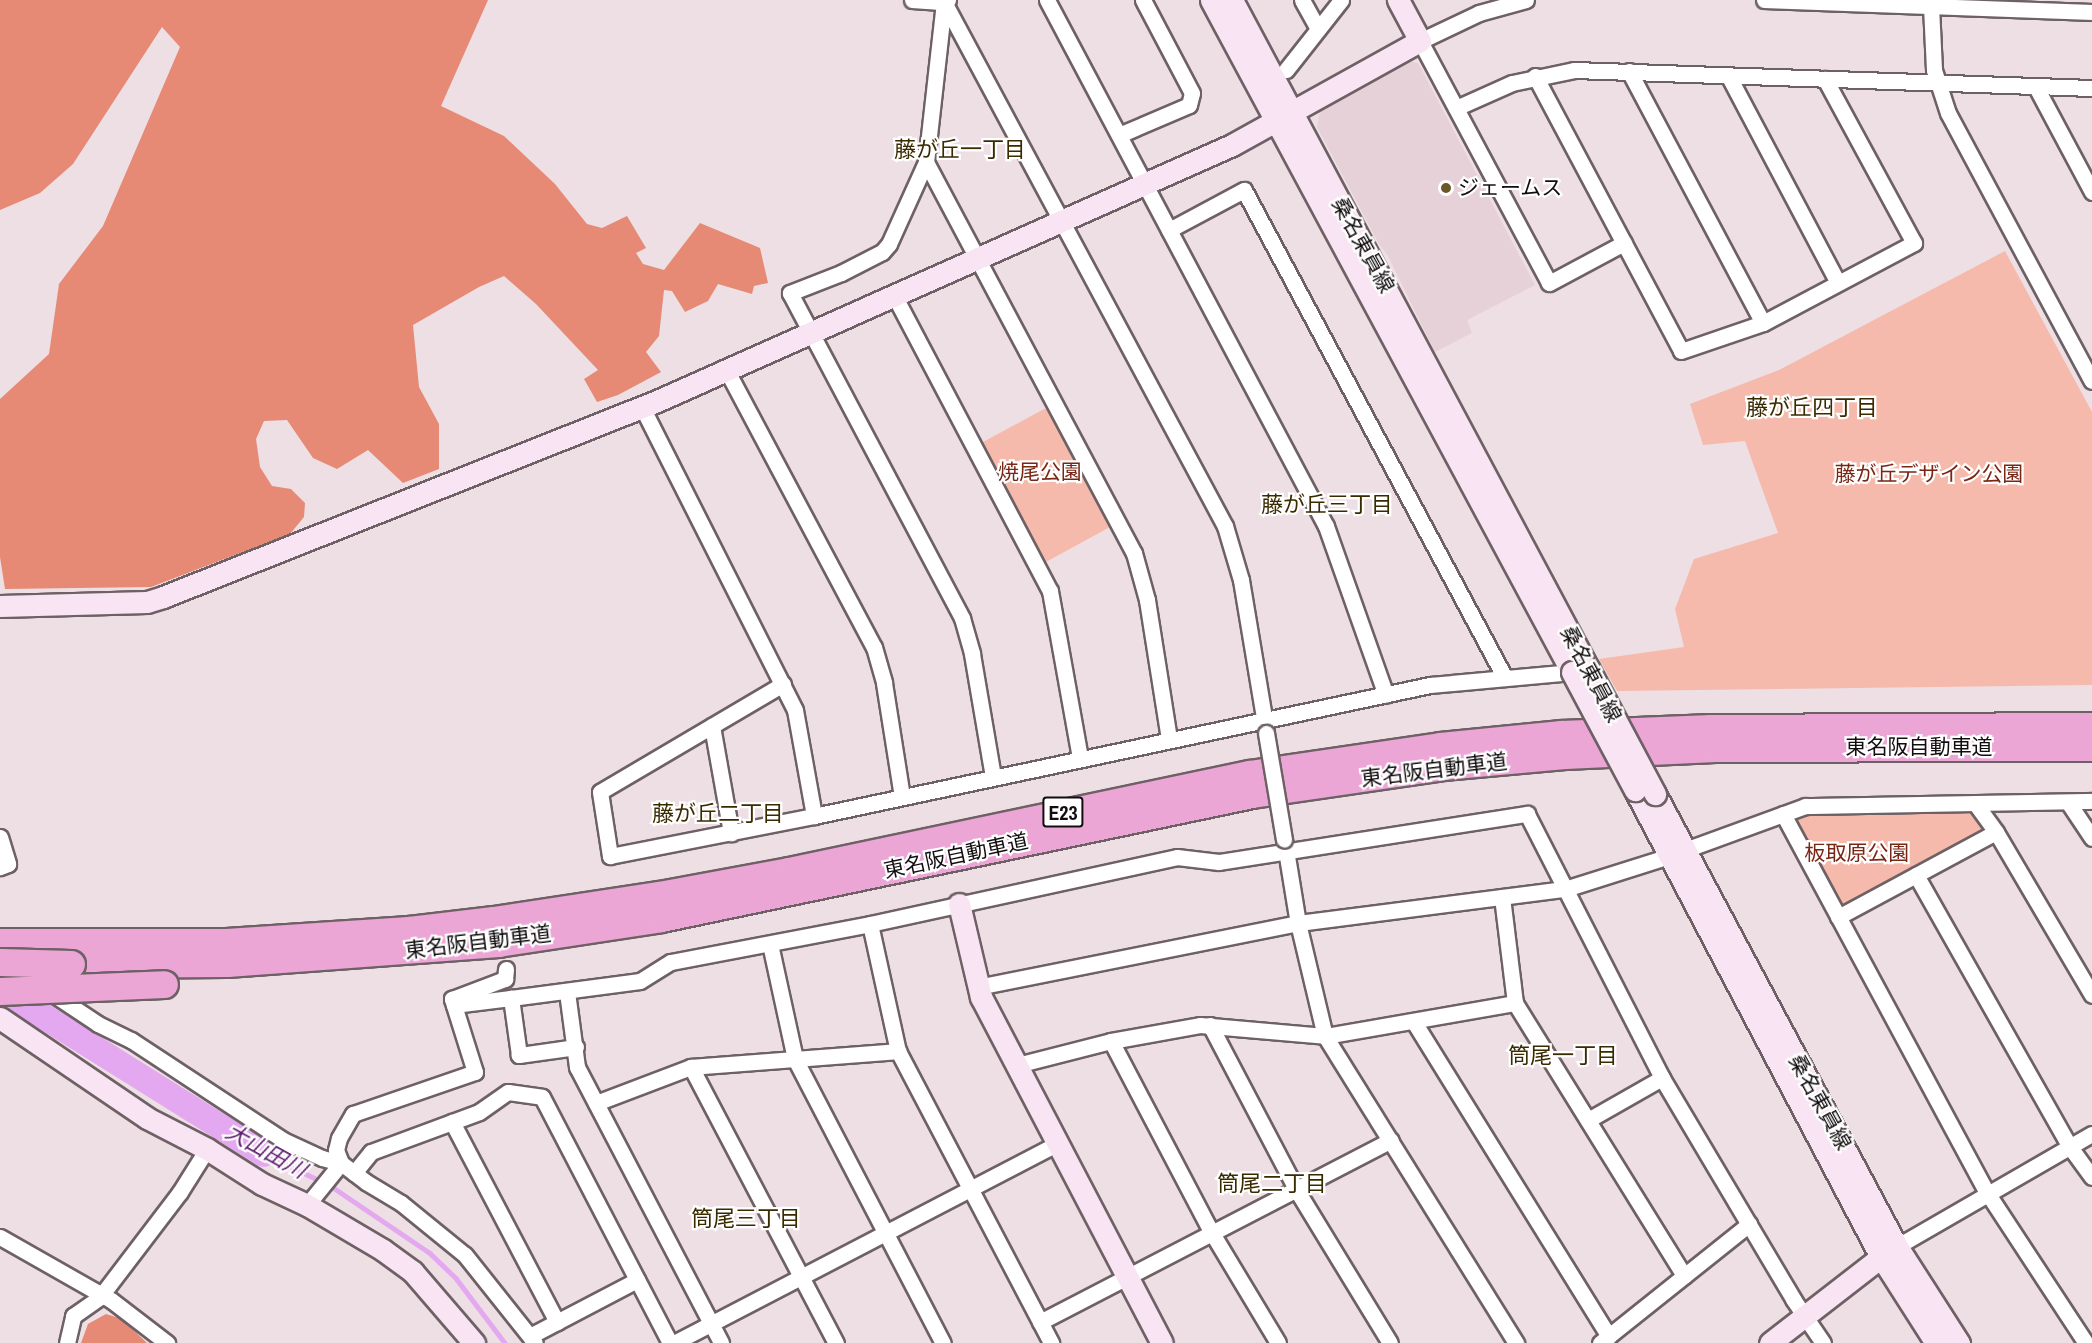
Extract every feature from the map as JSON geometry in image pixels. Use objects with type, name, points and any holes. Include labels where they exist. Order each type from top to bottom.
[{"type":"highway","name":"東名阪自動車道","points":[[0,942],[226,942],[409,930],[493,920],[659,895],[789,871],[1249,774],[1440,746],[1561,734],[1711,728],[2092,726]]},
{"type":"highway","name":"東名阪自動車道","points":[[0,962],[227,963],[335,957],[498,943],[661,918],[1252,794],[1443,766],[1565,755],[1715,748],[2092,747]]},
{"type":"highway","points":[[0,992],[241,978],[335,957]]},
{"type":"street","points":[[912,0],[946,1]]},
{"type":"street","points":[[1047,0],[1326,526],[1386,695]]},
{"type":"street","points":[[1119,135],[1189,105],[1192,93],[1143,0]]},
{"type":"street","name":"桑名東員線","points":[[1212,0],[1282,116],[1580,670],[1936,1343]]},
{"type":"street","points":[[1226,0],[1279,101],[1279,111],[1282,116]]},
{"type":"street","name":"桑名東員線","points":[[1232,0],[1282,116],[1354,264],[1580,670]]},
{"type":"street","points":[[1302,0],[1318,29]]},
{"type":"street","points":[[1286,70],[1341,0]]},
{"type":"street","points":[[1398,0],[1549,283],[1624,243]]},
{"type":"street","points":[[0,606],[155,599],[642,407],[1146,185],[1232,145],[1420,41],[1479,13],[1526,0]]},
{"type":"street","points":[[1764,0],[1930,6],[2045,5],[2092,12]]},
{"type":"street","points":[[946,1],[926,162],[889,244],[882,252],[841,273],[790,293],[962,618],[972,654],[993,777]]},
{"type":"street","points":[[946,1],[1225,526],[1241,580],[1298,923],[1325,1036],[1516,1343]]},
{"type":"street","points":[[1930,6],[1932,58],[1937,83],[1954,126],[2092,381]]},
{"type":"street","points":[[1456,108],[1512,82],[1574,70],[2092,88]]},
{"type":"street","points":[[1629,71],[1763,323]]},
{"type":"street","points":[[1728,75],[1838,283]]},
{"type":"street","points":[[1535,76],[1681,351],[1763,323],[1914,243],[1825,79]]},
{"type":"street","points":[[2036,87],[2092,192]]},
{"type":"street","points":[[926,162],[1134,553],[1147,600],[1169,739]]},
{"type":"street","points":[[1169,230],[1244,190],[1505,678]]},
{"type":"street","points":[[895,297],[1050,591],[1080,757]]},
{"type":"street","points":[[727,371],[874,647],[884,683],[902,797]]},
{"type":"street","points":[[642,407],[795,710],[814,816]]},
{"type":"street","points":[[783,684],[600,792],[610,856],[814,816],[1169,739],[1265,727],[1430,685],[1580,670]]},
{"type":"street","points":[[712,726],[731,833]]},
{"type":"street","points":[[978,987],[1298,923],[1565,889],[1677,853],[1804,806],[2092,801]]},
{"type":"street","points":[[2068,802],[2092,838]]},
{"type":"street","points":[[1976,803],[1996,832],[2092,994]]},
{"type":"street","points":[[454,1005],[640,981],[671,962],[870,924],[1177,857],[1219,862],[1285,845],[1527,814],[1662,1078],[1805,1317],[1823,1343]]},
{"type":"street","points":[[1782,814],[1988,1194],[2086,1343]]},
{"type":"street","points":[[1838,917],[1996,832]]},
{"type":"street","points":[[0,837],[8,864],[0,867]]},
{"type":"street","points":[[1916,875],[2070,1147],[2092,1176]]},
{"type":"street","points":[[1502,897],[1515,1004],[1684,1276]]},
{"type":"street","points":[[959,904],[978,987],[1162,1343]]},
{"type":"street","points":[[870,924],[898,1051],[1051,1343]]},
{"type":"street","points":[[770,944],[795,1059],[943,1343]]},
{"type":"street","points":[[0,958],[60,1000],[98,1024],[131,1040],[283,1140],[322,1158],[341,1163],[401,1203],[465,1255],[533,1340],[557,1322],[637,1280]]},
{"type":"street","points":[[341,1163],[336,1150],[339,1138],[353,1114],[475,1072],[452,999],[505,979],[506,969]]},
{"type":"street","points":[[567,992],[577,1067],[721,1343]]},
{"type":"street","points":[[511,998],[519,1055],[576,1047]]},
{"type":"street","points":[[1017,1065],[1111,1041],[1210,1025],[1325,1036],[1515,1004]]},
{"type":"street","points":[[0,1017],[147,1118],[207,1149],[262,1184],[307,1205],[413,1272],[474,1343]]},
{"type":"street","points":[[1414,1022],[1605,1339],[1749,1224]]},
{"type":"street","points":[[1210,1025],[1296,1189],[1390,1343]]},
{"type":"street","points":[[1111,1041],[1212,1233],[1278,1343]]},
{"type":"street","points":[[596,1103],[691,1067],[898,1051]]},
{"type":"street","points":[[691,1067],[836,1343]]},
{"type":"street","points":[[1588,1120],[1662,1078]]},
{"type":"street","points":[[354,1173],[371,1152],[479,1112],[508,1092],[542,1097],[672,1343],[1058,1144]]},
{"type":"street","points":[[452,1122],[557,1322]]},
{"type":"street","points":[[1770,1343],[1888,1251],[2092,1134]]},
{"type":"street","points":[[1040,1322],[1390,1140]]},
{"type":"street","points":[[67,1343],[73,1316],[100,1297],[180,1192],[207,1149]]},
{"type":"street","points":[[307,1205],[341,1163]]},
{"type":"street","points":[[0,1237],[100,1297],[111,1300],[167,1343]]},
{"type":"street","name":"桑名東員線","points":[[1888,1251],[1959,1343]]},
{"type":"shaded area","points":[[0,0],[488,0],[441,106],[504,136],[555,184],[587,224],[602,228],[627,216],[646,248],[636,253],[643,264],[664,270],[700,223],[760,248],[768,283],[754,286],[752,294],[718,284],[708,301],[685,312],[672,291],[664,290],[659,336],[646,352],[661,372],[618,395],[597,402],[584,379],[598,370],[536,304],[504,276],[479,287],[413,325],[419,387],[439,424],[439,469],[403,483],[368,450],[337,469],[313,458],[287,420],[264,421],[256,439],[260,467],[272,486],[291,489],[305,503],[304,517],[290,534],[151,587],[5,589],[0,557],[0,399],[49,354],[59,284],[103,226],[180,47],[162,27],[73,164],[40,193],[0,210]]},
{"type":"shaded area","points":[[1410,61],[1418,63],[1535,285],[1467,320],[1472,333],[1435,352],[1388,256],[1379,244],[1317,127],[1320,109]]},
{"type":"shaded area","points":[[106,1314],[122,1319],[147,1343],[81,1343],[88,1324]]},
{"type":"green space","name":"藤が丘デザイン公園","points":[[2005,251],[2092,412],[2092,685],[1617,691],[1599,659],[1684,647],[1675,609],[1694,559],[1778,533],[1745,441],[1703,445],[1690,404],[1779,370]]},
{"type":"green space","name":"焼尾公園","points":[[1051,408],[1111,522],[1110,527],[1044,563],[981,446],[983,442],[1044,409]]},
{"type":"green space","name":"板取原公園","points":[[1971,808],[1984,826],[1983,832],[1846,906],[1838,904],[1793,819],[1799,813]]},
{"type":"waterway","name":"大山田川","points":[[0,989],[264,1154]]},
{"type":"waterway","name":"大山田川","points":[[264,1154],[331,1186],[430,1253],[456,1278],[505,1343]]},
{"type":"place","name":"ジェームス","points":[[1446,188]]},
{"type":"district","name":"藤が丘一丁目","points":[[960,150]]},
{"type":"district","name":"藤が丘四丁目","points":[[1812,408]]},
{"type":"district","name":"藤が丘三丁目","points":[[1327,505]]},
{"type":"district","name":"藤が丘二丁目","points":[[718,814]]},
{"type":"district","name":"筒尾一丁目","points":[[1563,1056]]},
{"type":"district","name":"筒尾二丁目","points":[[1272,1184]]},
{"type":"district","name":"筒尾三丁目","points":[[746,1219]]}]
